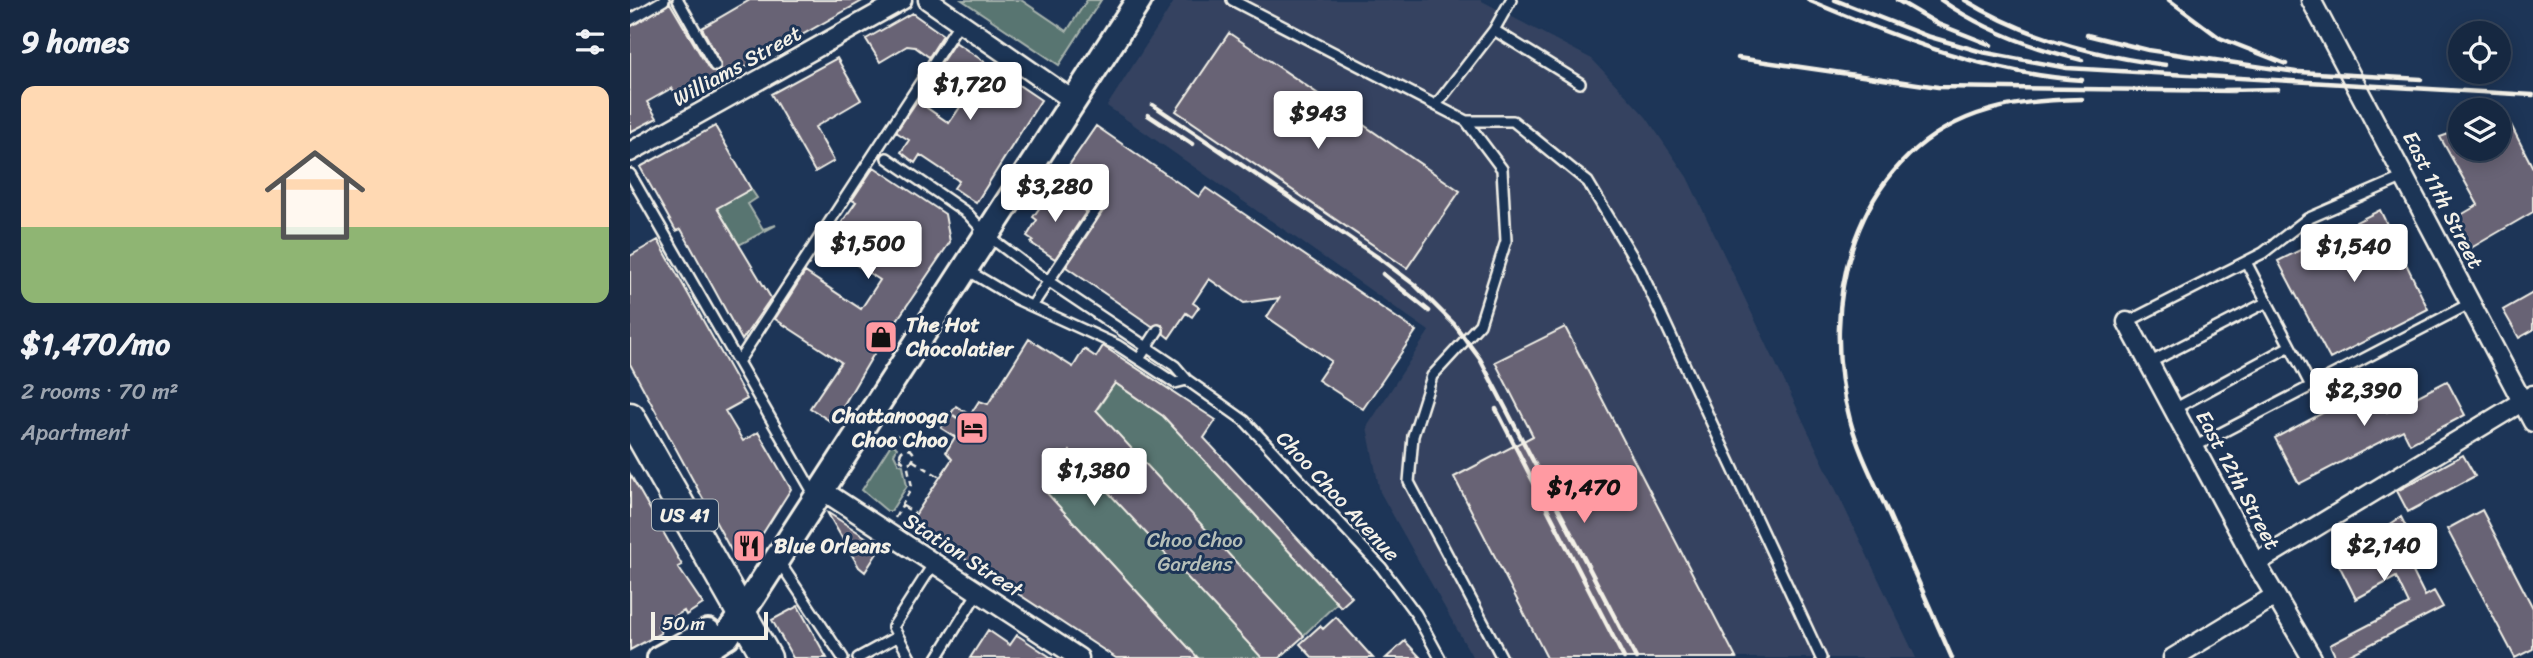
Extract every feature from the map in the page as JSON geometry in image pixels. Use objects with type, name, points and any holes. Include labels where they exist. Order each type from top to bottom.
[{"type":"main road","points":[[693,658],[727,636],[967,270],[1139,0]]},
{"type":"main road","name":"US 41","points":[[632,424],[767,658]]},
{"type":"main road","points":[[660,658],[741,612]]},
{"type":"street","name":"Williams Street","points":[[630,152],[902,0]]},
{"type":"street","points":[[928,0],[1074,101]]},
{"type":"street","name":"East 11th Street","points":[[2311,0],[2471,303],[2527,398],[2533,422]]},
{"type":"street","name":"East 12th Street","points":[[2127,322],[2256,563],[2312,658]]},
{"type":"street","points":[[2256,563],[2527,398]]},
{"type":"street","name":"Station Street","points":[[819,494],[934,563],[1079,658]]},
{"type":"street","points":[[2174,658],[2275,596]]},
{"type":"lane","points":[[630,20],[664,0]]},
{"type":"lane","points":[[678,0],[715,66]]},
{"type":"lane","points":[[1232,0],[1244,2],[1466,121],[1502,169],[1506,241],[1480,324],[1432,376],[1413,436],[1409,482],[1502,658]]},
{"type":"lane","points":[[1436,105],[1494,30],[1511,0]]},
{"type":"lane","points":[[738,362],[960,22]]},
{"type":"lane","points":[[1494,30],[1580,83]]},
{"type":"lane","points":[[1466,121],[1513,121],[1588,182],[1640,269],[1821,658]]},
{"type":"lane","name":"Choo Choo Avenue","points":[[887,158],[967,212],[988,236],[1048,281],[1175,366],[1187,380],[1245,421],[1381,567],[1416,614],[1440,658]]},
{"type":"lane","points":[[1032,166],[1096,210],[1032,306]]},
{"type":"lane","points":[[630,174],[738,362],[819,494]]},
{"type":"lane","points":[[2127,322],[2263,253],[2307,219],[2406,176]]},
{"type":"lane","points":[[2246,261],[2311,386]]},
{"type":"lane","name":"Choo Choo Avenue","points":[[967,270],[1032,306],[1108,340],[1175,383],[1187,380]]},
{"type":"lane","points":[[2149,363],[2267,302]]},
{"type":"lane","points":[[2194,447],[2471,303]]},
{"type":"lane","points":[[1139,359],[1158,330]]},
{"type":"lane","points":[[2174,409],[2290,346]]},
{"type":"lane","points":[[777,558],[843,658]]},
{"type":"lane","points":[[910,658],[893,627],[934,563]]},
{"type":"lane","points":[[937,658],[978,592]]},
{"type":"lane","points":[[858,658],[898,636]]},
{"type":"path","points":[[953,415],[960,420]]},
{"type":"path","points":[[896,517],[912,487],[907,463],[900,458],[904,450],[912,453],[912,460]]},
{"type":"path","points":[[907,463],[912,460]]},
{"type":"path","points":[[912,460],[940,477]]},
{"type":"path","points":[[903,506],[915,514],[908,523],[961,557]]},
{"type":"shaded area","points":[[1175,0],[1480,0],[1592,59],[1646,117],[1687,177],[1916,658],[1473,658],[1380,492],[1367,427],[1429,331],[1107,106]]},
{"type":"green space","points":[[962,0],[1021,0],[1067,31],[1087,0],[1101,0],[1059,65]]},
{"type":"green space","points":[[751,189],[757,198],[748,204],[763,229],[776,225],[739,245],[717,208]]},
{"type":"green space","name":"Choo Choo Gardens","points":[[1115,383],[1163,416],[1337,603],[1280,658],[1198,658],[1044,490]]},
{"type":"green space","points":[[897,435],[900,437],[894,445],[897,448],[894,454],[899,464],[903,465],[907,486],[891,511],[887,511],[862,490]]},
{"type":"building","points":[[750,0],[864,0],[681,103],[672,88],[647,102],[657,118],[630,132],[630,27],[670,3],[709,69],[716,73],[721,70],[721,63],[702,28]]},
{"type":"building","points":[[912,13],[943,35],[929,57],[915,47],[907,46],[880,62],[866,39]]},
{"type":"building","points":[[1229,33],[1460,191],[1407,268],[1176,111]]},
{"type":"building","points":[[955,42],[1041,100],[976,203],[954,188],[959,181],[920,155],[915,163],[901,152],[909,140],[896,132],[917,101],[949,123],[965,100],[932,77]]},
{"type":"building","points":[[837,58],[861,100],[815,127],[834,161],[815,172],[771,94]]},
{"type":"building","points":[[2511,125],[2533,168],[2533,212],[2471,248],[2454,219],[2478,205],[2453,161],[2511,161]]},
{"type":"building","points":[[715,126],[751,189],[717,208],[771,298],[742,340],[681,229],[676,231],[640,167]]},
{"type":"building","points":[[1096,126],[1199,197],[1206,188],[1416,331],[1363,409],[1318,380],[1331,361],[1267,317],[1279,298],[1244,303],[1209,279],[1193,303],[1199,307],[1192,317],[1186,313],[1169,338],[1164,334],[1162,325],[1152,326],[1066,267],[1103,211],[1100,204],[1061,177]]},
{"type":"building","points":[[2448,134],[2448,151],[2440,137]]},
{"type":"building","points":[[874,167],[945,214],[950,242],[872,357],[833,423],[810,408],[841,362],[775,319],[805,272],[861,309],[880,280],[826,245],[856,202],[852,200]]},
{"type":"building","points":[[1053,189],[1086,212],[1055,259],[1031,243],[1033,240],[1027,236],[1037,220],[1033,217]]},
{"type":"building","points":[[2380,210],[2428,309],[2330,359],[2278,261]]},
{"type":"building","points":[[658,240],[747,399],[725,411],[743,441],[758,432],[791,489],[751,552],[745,555],[733,554],[630,364],[630,256]]},
{"type":"building","points":[[2533,293],[2533,330],[2519,338],[2503,310]]},
{"type":"building","points":[[1565,327],[1736,658],[1547,658],[1454,477],[1533,436],[1495,362]]},
{"type":"building","points":[[1029,339],[1073,367],[1084,349],[1096,357],[1103,346],[1216,420],[1204,438],[1352,597],[1341,607],[1163,416],[1115,383],[1096,410],[1304,636],[1279,658],[1262,658],[1070,451],[1044,490],[1198,658],[1116,658],[910,523],[952,459],[946,452],[955,437],[941,428],[956,406],[970,415],[979,401],[988,404]]},
{"type":"building","points":[[2447,381],[2465,415],[2410,444],[2403,430],[2299,484],[2275,438],[2374,386],[2387,412]]},
{"type":"building","points":[[2463,455],[2475,476],[2408,512],[2397,491]]},
{"type":"building","points":[[630,474],[682,565],[678,567],[703,604],[686,615],[684,611],[658,626],[661,633],[630,650]]},
{"type":"building","points":[[2482,510],[2533,608],[2533,649],[2515,658],[2447,529]]},
{"type":"building","points":[[827,512],[881,547],[865,572],[859,567]]},
{"type":"building","points":[[2401,517],[2426,566],[2413,572],[2425,596],[2434,591],[2443,607],[2344,658],[2336,658],[2330,645],[2409,604],[2396,577],[2356,599],[2333,553],[2374,535]]},
{"type":"building","points":[[798,606],[827,658],[793,658],[772,620]]},
{"type":"building","points":[[1336,617],[1373,658],[1313,658],[1300,644],[1320,626],[1323,629]]},
{"type":"building","points":[[988,630],[1010,645],[1017,635],[1052,658],[970,658]]},
{"type":"building","points":[[1405,641],[1421,658],[1386,658]]},
{"type":"railway","points":[[1808,0],[1908,40],[1976,62],[2082,80]]},
{"type":"railway","points":[[1835,0],[1927,36],[1982,52],[2067,68],[2533,95]]},
{"type":"railway","points":[[1897,0],[1938,24],[1991,45]]},
{"type":"railway","points":[[1941,0],[2008,37],[2082,60]]},
{"type":"railway","points":[[1965,0],[2037,35],[2113,56],[2166,65]]},
{"type":"railway","points":[[2169,0],[2220,38],[2286,64]]},
{"type":"railway","points":[[2087,35],[2148,50],[2296,72]]},
{"type":"railway","points":[[1738,58],[1938,87],[2234,91]]},
{"type":"railway","points":[[2299,72],[2421,79]]},
{"type":"railway","points":[[2225,90],[2278,89]]},
{"type":"railway","points":[[1952,658],[1866,464],[1850,420],[1841,375],[1839,329],[1843,283],[1855,240],[1874,199],[1900,164],[1935,135],[1977,114],[2003,107],[2082,99]]},
{"type":"railway","points":[[1153,105],[1379,258],[1415,285],[1454,324],[1480,359],[1636,658]]},
{"type":"railway","points":[[1148,115],[1192,144]]},
{"type":"railway","points":[[1383,274],[1429,311]]},
{"type":"railway","points":[[1496,409],[1624,658]]},
{"type":"place","name":"The Hot Chocolatier","points":[[881,337]]},
{"type":"place","name":"Chattanooga Choo Choo","points":[[972,428]]},
{"type":"place","name":"Blue Orleans","points":[[749,546]]}]
